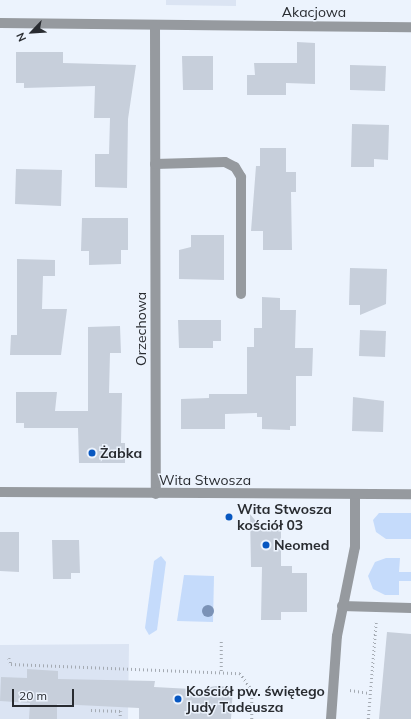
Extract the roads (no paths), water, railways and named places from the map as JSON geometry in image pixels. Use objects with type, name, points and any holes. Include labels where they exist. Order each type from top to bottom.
[{"type":"street","name":"Akacjowa","points":[[0,23],[411,27]]},
{"type":"street","name":"Orzechowa","points":[[155,25],[156,494]]},
{"type":"street","points":[[155,164],[225,162],[235,167],[241,177],[241,294]]},
{"type":"street","name":"Wita Stwosza","points":[[0,492],[156,494],[411,494]]},
{"type":"street","points":[[331,719],[342,606],[355,547],[354,494]]},
{"type":"street","points":[[342,606],[411,608]]},
{"type":"place","name":"Żabka","points":[[92,453]]},
{"type":"place","name":"Wita Stwosza kościół 03","points":[[229,517]]},
{"type":"place","name":"Neomed","points":[[266,545]]},
{"type":"place","name":"Kościół pw. świętego Judy Tadeusza","points":[[178,699]]}]
